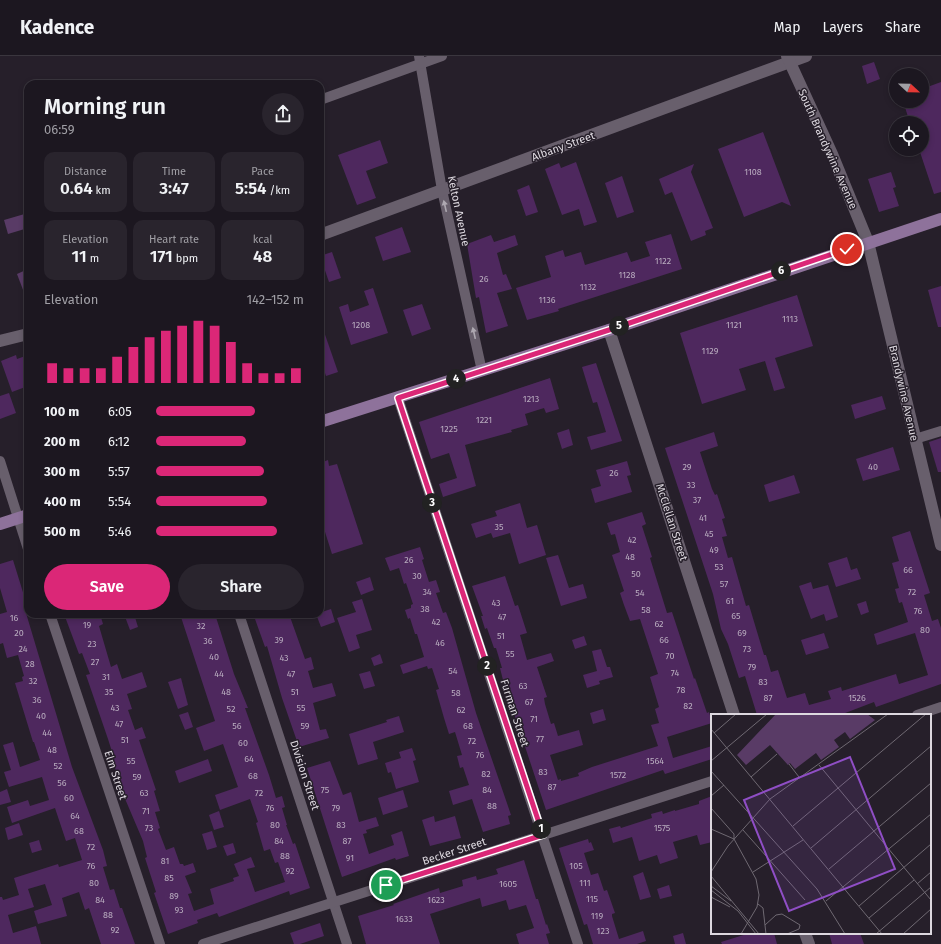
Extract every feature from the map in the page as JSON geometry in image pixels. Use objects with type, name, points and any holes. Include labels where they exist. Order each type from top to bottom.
[{"type":"main road","points":[[324,421],[609,330],[868,242],[941,219]]},
{"type":"main road","points":[[0,524],[23,516]]},
{"type":"street","points":[[324,98],[419,60],[442,56]]},
{"type":"street","name":"Albany Street","points":[[324,234],[788,59],[806,56]]},
{"type":"street","name":"South Brandywine Avenue","points":[[788,59],[832,154],[868,242]]},
{"type":"street","name":"Kelton Avenue","points":[[419,60],[442,190],[482,371]]},
{"type":"street","name":"Brandywine Avenue","points":[[868,242],[914,439],[938,518],[941,545]]},
{"type":"street","name":"McClellan Street","points":[[609,330],[734,714]]},
{"type":"street","points":[[0,340],[24,335]]},
{"type":"street","name":"Furman Street","points":[[398,398],[578,944]]},
{"type":"street","points":[[914,439],[941,431]]},
{"type":"street","points":[[0,461],[23,516]]},
{"type":"street","name":"Elm Street","points":[[51,618],[160,944]]},
{"type":"street","name":"Division Street","points":[[240,618],[347,944]]},
{"type":"street","points":[[920,714],[941,707]]},
{"type":"street","name":"Becker Street","points":[[203,944],[711,781]]},
{"type":"street","points":[[805,934],[809,944]]},
{"type":"shaded area","points":[[24,214],[24,229],[8,234],[4,220]]},
{"type":"shaded area","points":[[24,271],[24,292],[17,274]]},
{"type":"building","points":[[874,62],[880,79],[867,84],[862,66]]},
{"type":"building","points":[[941,82],[941,192],[934,194],[921,156],[929,156],[929,116],[908,116],[905,108],[929,108],[929,86]]},
{"type":"building","points":[[763,132],[791,206],[782,202],[744,217],[718,149]]},
{"type":"building","points":[[380,140],[388,163],[366,171],[376,198],[357,205],[338,155]]},
{"type":"building","points":[[576,162],[597,222],[584,226],[579,209],[562,215],[545,169],[559,163],[561,168]]},
{"type":"building","points":[[694,164],[691,172],[713,228],[705,231],[706,235],[691,241],[672,192],[665,195],[659,179]]},
{"type":"building","points":[[891,172],[896,187],[893,188],[899,206],[879,212],[868,179]]},
{"type":"building","points":[[622,176],[634,212],[617,218],[605,183]]},
{"type":"building","points":[[529,185],[538,212],[526,216],[517,190]]},
{"type":"building","points":[[402,227],[411,252],[383,261],[375,237]]},
{"type":"building","points":[[671,234],[682,269],[558,309],[559,311],[527,320],[516,288],[551,277],[545,256],[563,250],[565,257],[581,252],[585,265],[627,252],[631,262],[650,256],[645,242]]},
{"type":"building","points":[[491,235],[494,242],[515,235],[518,245],[497,253],[503,275],[506,274],[512,289],[497,293],[508,326],[486,333],[479,297],[476,298],[467,244]]},
{"type":"building","points":[[332,252],[341,278],[329,282],[324,268],[324,255]]},
{"type":"building","points":[[941,286],[941,327],[938,327],[928,290]]},
{"type":"building","points":[[373,288],[388,333],[351,345],[339,307],[348,304],[350,312],[369,305],[364,291]]},
{"type":"building","points":[[797,295],[813,346],[775,358],[785,388],[774,391],[765,361],[739,369],[746,390],[702,404],[680,333]]},
{"type":"building","points":[[422,304],[431,329],[412,336],[403,310]]},
{"type":"building","points":[[324,332],[338,372],[326,376],[324,370]]},
{"type":"building","points":[[16,355],[17,359],[24,356],[24,388],[12,392],[1,361]]},
{"type":"building","points":[[596,363],[622,441],[591,450],[587,437],[606,432],[597,402],[593,403],[582,367]]},
{"type":"building","points":[[550,378],[559,409],[546,413],[544,408],[525,414],[528,425],[511,430],[512,432],[465,445],[476,486],[443,497],[439,484],[457,478],[449,453],[431,459],[419,422]]},
{"type":"building","points":[[9,393],[16,413],[0,419],[0,396]]},
{"type":"building","points":[[882,396],[886,409],[855,419],[851,405]]},
{"type":"building","points":[[569,429],[573,445],[562,449],[557,433]]},
{"type":"building","points":[[714,432],[718,446],[700,452],[712,489],[715,495],[717,494],[725,518],[722,519],[727,536],[722,537],[728,558],[732,557],[746,606],[749,605],[764,655],[766,655],[771,672],[778,670],[787,698],[805,693],[809,705],[831,699],[828,691],[841,687],[842,691],[896,674],[899,684],[928,675],[915,633],[877,645],[874,634],[908,622],[902,602],[899,603],[895,589],[899,588],[892,563],[899,561],[892,537],[910,531],[930,593],[924,595],[932,621],[938,619],[941,628],[941,684],[876,707],[874,702],[843,714],[757,714],[745,676],[739,678],[728,644],[721,629],[713,594],[665,448]]},
{"type":"building","points":[[941,438],[941,472],[938,472],[929,442]]},
{"type":"building","points":[[893,447],[900,470],[863,481],[856,459]]},
{"type":"building","points":[[328,460],[329,466],[337,464],[363,544],[332,554],[324,529],[324,462]]},
{"type":"building","points":[[627,461],[631,475],[627,476],[632,492],[595,503],[591,489],[601,486],[596,470]]},
{"type":"building","points":[[794,475],[800,493],[769,502],[764,485]]},
{"type":"building","points":[[520,503],[527,528],[537,525],[546,555],[519,564],[510,533],[493,538],[491,533],[476,538],[471,524],[497,516],[495,511]]},
{"type":"building","points":[[642,512],[646,524],[642,526],[667,613],[672,612],[694,679],[695,678],[707,713],[709,712],[711,719],[711,723],[667,737],[673,758],[711,746],[711,759],[665,774],[663,770],[546,810],[503,680],[500,668],[502,668],[496,648],[494,648],[487,628],[485,629],[481,616],[483,616],[472,586],[505,576],[515,606],[518,605],[527,633],[520,635],[527,660],[551,653],[554,661],[537,667],[547,697],[544,698],[551,724],[554,723],[558,736],[579,730],[583,745],[550,755],[558,780],[561,779],[561,781],[579,776],[578,773],[592,767],[658,746],[651,725],[659,723],[655,709],[659,707],[650,677],[658,674],[640,619],[630,621],[624,605],[620,593],[624,591],[612,555],[620,552],[615,534],[611,535],[607,523]]},
{"type":"building","points":[[420,547],[424,559],[422,560],[429,582],[436,580],[440,592],[436,593],[443,613],[446,612],[452,628],[476,713],[511,815],[508,816],[510,824],[483,832],[472,799],[453,805],[449,791],[469,785],[463,767],[460,768],[457,756],[462,755],[455,732],[449,734],[436,690],[439,689],[432,668],[428,669],[427,666],[403,674],[400,665],[424,657],[417,634],[415,634],[410,618],[408,619],[405,610],[411,608],[411,605],[413,604],[406,583],[404,584],[399,568],[390,571],[385,558]]},
{"type":"building","points":[[558,555],[569,588],[583,584],[587,598],[561,606],[546,558]]},
{"type":"building","points":[[847,557],[851,570],[857,568],[861,579],[836,587],[828,563]]},
{"type":"building","points":[[13,560],[24,596],[24,618],[27,618],[72,767],[103,850],[107,866],[103,867],[110,890],[114,889],[135,944],[101,944],[89,908],[85,910],[79,892],[62,898],[67,916],[38,924],[34,911],[52,905],[45,884],[28,889],[34,907],[8,915],[13,933],[36,926],[41,944],[0,944],[0,897],[2,897],[3,900],[19,895],[14,878],[58,864],[59,867],[82,860],[75,838],[66,841],[55,808],[12,823],[7,807],[28,800],[30,806],[49,800],[42,777],[9,787],[4,772],[11,770],[3,745],[13,742],[20,767],[40,760],[15,683],[23,681],[22,677],[24,676],[18,655],[7,658],[3,643],[0,644],[0,614],[7,612],[0,588],[0,564]]},
{"type":"building","points":[[370,577],[374,590],[361,595],[356,582]]},
{"type":"building","points":[[811,582],[813,589],[828,585],[838,617],[826,621],[824,614],[811,619],[799,586]]},
{"type":"building","points":[[362,599],[372,630],[356,635],[360,648],[349,652],[337,618],[356,612],[352,602]]},
{"type":"building","points":[[866,601],[869,612],[861,615],[857,604]]},
{"type":"building","points":[[331,609],[335,622],[321,627],[318,618],[324,618],[324,611]]},
{"type":"building","points":[[66,618],[101,618],[103,624],[99,626],[111,667],[117,664],[122,679],[142,672],[147,687],[127,694],[132,709],[128,710],[135,730],[142,727],[146,738],[139,740],[156,790],[154,791],[160,811],[155,812],[160,828],[158,829],[166,850],[174,847],[180,864],[183,864],[184,866],[193,863],[196,872],[185,876],[192,893],[188,894],[194,911],[214,904],[210,889],[234,881],[233,878],[239,876],[234,864],[251,857],[255,867],[247,869],[255,892],[285,882],[278,862],[275,863],[270,849],[264,851],[256,823],[258,822],[250,799],[220,810],[215,795],[238,787],[223,744],[204,751],[196,728],[215,721],[181,618],[216,618],[234,674],[248,708],[245,708],[276,798],[282,796],[285,807],[282,808],[286,825],[293,844],[295,843],[310,888],[290,895],[289,891],[219,917],[217,913],[197,920],[198,923],[168,934],[154,893],[156,892],[145,858],[147,857],[143,841],[123,794],[112,758],[114,758],[86,675],[90,674],[82,653],[79,654]]},
{"type":"building","points":[[126,618],[135,618],[138,627],[130,630]]},
{"type":"building","points":[[290,618],[305,659],[311,657],[314,669],[308,671],[313,688],[332,683],[336,696],[313,703],[320,730],[326,729],[329,738],[299,747],[282,698],[267,646],[265,647],[255,619]]},
{"type":"building","points":[[824,633],[829,648],[806,655],[801,640]]},
{"type":"building","points":[[584,636],[587,645],[575,649],[572,640]]},
{"type":"building","points":[[601,649],[607,667],[610,667],[613,677],[599,681],[600,684],[587,688],[583,675],[597,671],[592,651]]},
{"type":"building","points":[[380,654],[383,663],[374,666],[371,658]]},
{"type":"building","points":[[370,671],[375,686],[364,689],[359,674]]},
{"type":"building","points":[[181,678],[188,705],[178,709],[168,682]]},
{"type":"building","points":[[603,709],[606,720],[593,724],[590,713]]},
{"type":"building","points":[[188,712],[193,727],[185,730],[179,715]]},
{"type":"building","points":[[399,716],[404,732],[373,742],[378,759],[358,765],[349,734],[387,722],[386,720]]},
{"type":"building","points":[[412,748],[416,760],[413,761],[419,782],[396,789],[391,772],[388,773],[385,763],[401,758],[399,752]]},
{"type":"building","points":[[208,759],[212,771],[179,783],[175,771]]},
{"type":"building","points":[[330,761],[343,795],[351,792],[359,822],[376,817],[379,826],[366,830],[367,833],[363,834],[369,854],[394,845],[391,835],[402,831],[409,856],[396,860],[395,858],[342,877],[307,768]]},
{"type":"building","points":[[7,789],[11,802],[0,805],[0,792]]},
{"type":"building","points":[[403,790],[408,807],[383,815],[378,798]]},
{"type":"building","points":[[711,796],[711,842],[700,845],[697,835],[673,842],[678,858],[660,864],[657,855],[639,861],[632,837],[613,843],[609,829],[620,826],[621,828],[652,818],[651,814],[662,811],[663,814],[699,804],[699,801]]},
{"type":"building","points":[[219,811],[224,827],[214,830],[209,815]]},
{"type":"building","points":[[434,816],[435,822],[455,816],[461,838],[430,846],[422,820]]},
{"type":"building","points":[[19,823],[23,835],[8,840],[5,828]]},
{"type":"building","points":[[212,831],[217,847],[207,850],[202,834]]},
{"type":"building","points":[[588,839],[594,850],[584,853],[591,875],[598,873],[604,891],[607,890],[615,913],[612,914],[612,916],[619,939],[643,931],[646,941],[637,944],[593,944],[587,924],[584,925],[559,848]]},
{"type":"building","points":[[39,840],[42,850],[32,853],[29,843]]},
{"type":"building","points":[[233,843],[236,853],[227,856],[223,846]]},
{"type":"building","points":[[524,860],[536,899],[538,899],[550,933],[546,934],[549,944],[519,944],[516,934],[534,928],[526,905],[509,910],[506,900],[482,907],[480,898],[430,914],[440,944],[366,944],[358,916],[394,905],[393,904],[439,888],[440,893],[463,886],[462,880],[476,876],[477,880],[498,874],[496,869]]},
{"type":"building","points":[[643,872],[651,897],[640,900],[633,876]]},
{"type":"building","points":[[669,885],[672,896],[660,899],[657,889]]},
{"type":"building","points":[[320,923],[324,936],[300,944],[294,944],[290,933]]},
{"type":"building","points":[[683,933],[686,944],[675,944],[673,936]]},
{"type":"building","points":[[747,934],[774,934],[777,944],[722,944],[721,942]]},
{"type":"building","points":[[829,934],[860,934],[864,944],[832,944]]},
{"type":"route","points":[[386,885],[543,835],[398,398],[609,330],[847,249]]}]
